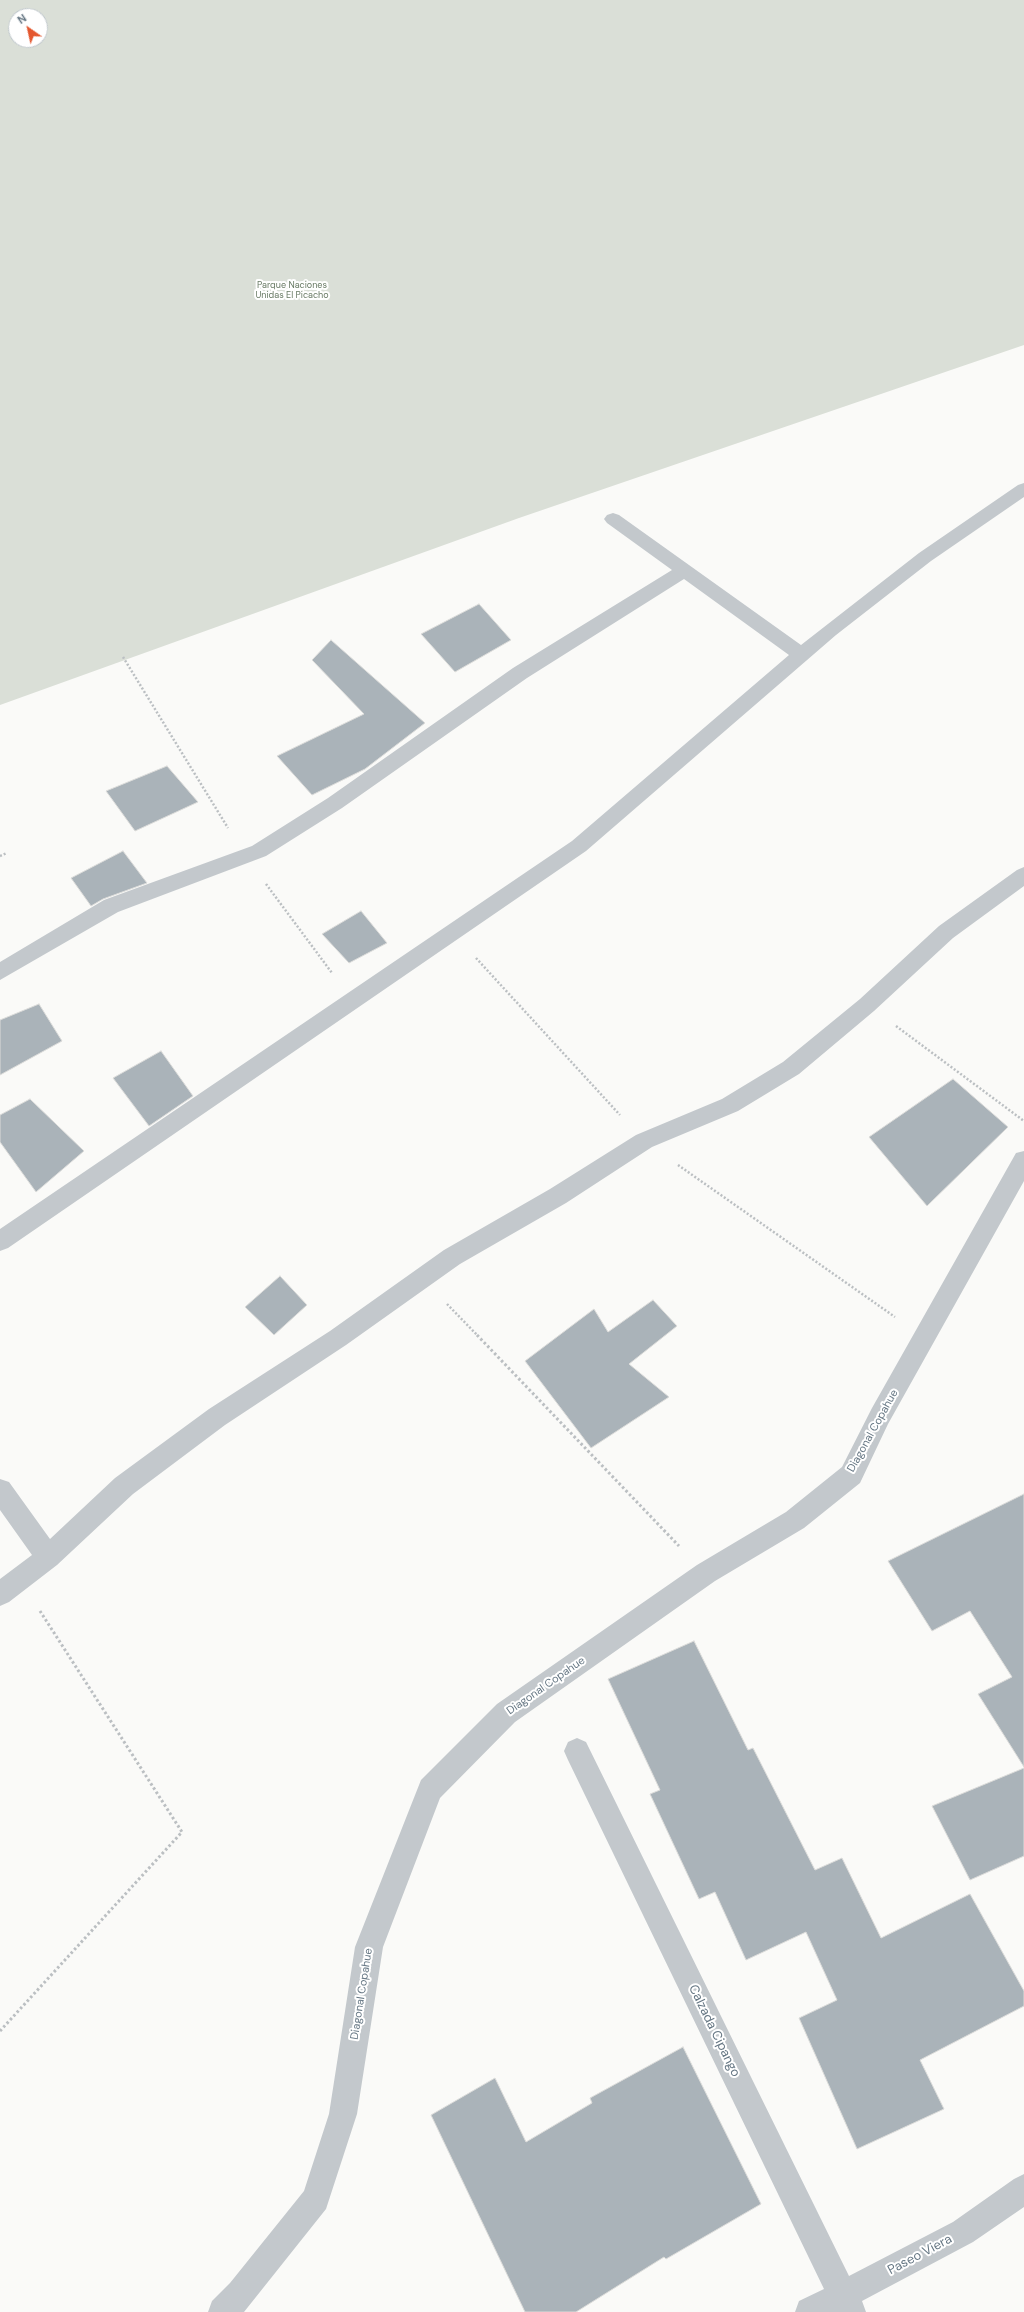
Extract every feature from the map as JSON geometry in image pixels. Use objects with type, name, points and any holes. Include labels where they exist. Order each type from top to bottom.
[{"type":"street","points":[[0,1241],[579,846],[802,654],[925,557],[1024,489]]},
{"type":"street","points":[[613,519],[802,654]]},
{"type":"street","points":[[0,972],[111,906],[259,851],[335,803],[520,674],[685,570]]},
{"type":"street","points":[[0,1594],[20,1580],[48,1556],[124,1486],[217,1417],[338,1338],[452,1256],[558,1196],[644,1141],[730,1105],[791,1068],[867,1005],[946,932],[1024,875]]},
{"type":"street","name":"Diagonal Copahue","points":[[222,2312],[241,2294],[316,2199],[343,2114],[369,1947],[430,1789],[506,1713],[706,1573],[795,1520],[851,1474],[880,1416],[1024,1160]]},
{"type":"street","points":[[0,1490],[48,1556]]},
{"type":"street","name":"Calzada Cipango","points":[[577,1750],[847,2304]]},
{"type":"street","name":"Paseo Viera","points":[[810,2312],[847,2304],[963,2232],[1024,2190]]},
{"type":"path","points":[[0,856],[8,853]]},
{"type":"path","points":[[867,1005],[1024,1121]]},
{"type":"path","points":[[421,1278],[706,1573]]},
{"type":"path","points":[[0,2031],[182,1832],[20,1580]]},
{"type":"green space","name":"Parque Naciones Unidas El Picacho","points":[[0,0],[1024,0],[1024,345],[519,518],[0,705]]},
{"type":"building","points":[[479,604],[511,640],[455,672],[421,634]]},
{"type":"building","points":[[331,640],[425,723],[365,769],[312,795],[277,756],[364,714],[312,660]]},
{"type":"building","points":[[167,766],[198,802],[135,831],[106,791]]},
{"type":"building","points":[[123,851],[147,883],[103,899],[91,906],[71,878]]},
{"type":"building","points":[[361,911],[387,943],[349,963],[322,934]]},
{"type":"building","points":[[39,1004],[62,1041],[0,1075],[0,1020]]},
{"type":"building","points":[[161,1051],[193,1096],[149,1126],[113,1078]]},
{"type":"building","points":[[953,1079],[1008,1127],[927,1206],[869,1137]]},
{"type":"building","points":[[30,1099],[84,1151],[36,1192],[0,1142],[0,1115]]},
{"type":"building","points":[[280,1276],[307,1305],[274,1335],[245,1307]]},
{"type":"building","points":[[653,1300],[677,1326],[629,1364],[669,1397],[591,1448],[525,1361],[594,1309],[608,1332]]},
{"type":"building","points":[[1024,1494],[1024,1767],[978,1694],[1012,1677],[970,1611],[932,1631],[888,1561]]},
{"type":"building","points":[[694,1641],[748,1750],[753,1748],[815,1870],[842,1858],[881,1938],[970,1894],[1024,1991],[1024,2006],[920,2060],[944,2109],[857,2149],[799,2018],[837,2000],[806,1932],[746,1960],[715,1892],[699,1899],[650,1794],[660,1790],[608,1679]]},
{"type":"building","points":[[1024,1768],[1024,1856],[970,1880],[932,1806]]},
{"type":"building","points":[[683,2047],[761,2204],[666,2259],[664,2257],[576,2312],[525,2312],[431,2115],[495,2078],[526,2142],[592,2103],[590,2098]]}]
